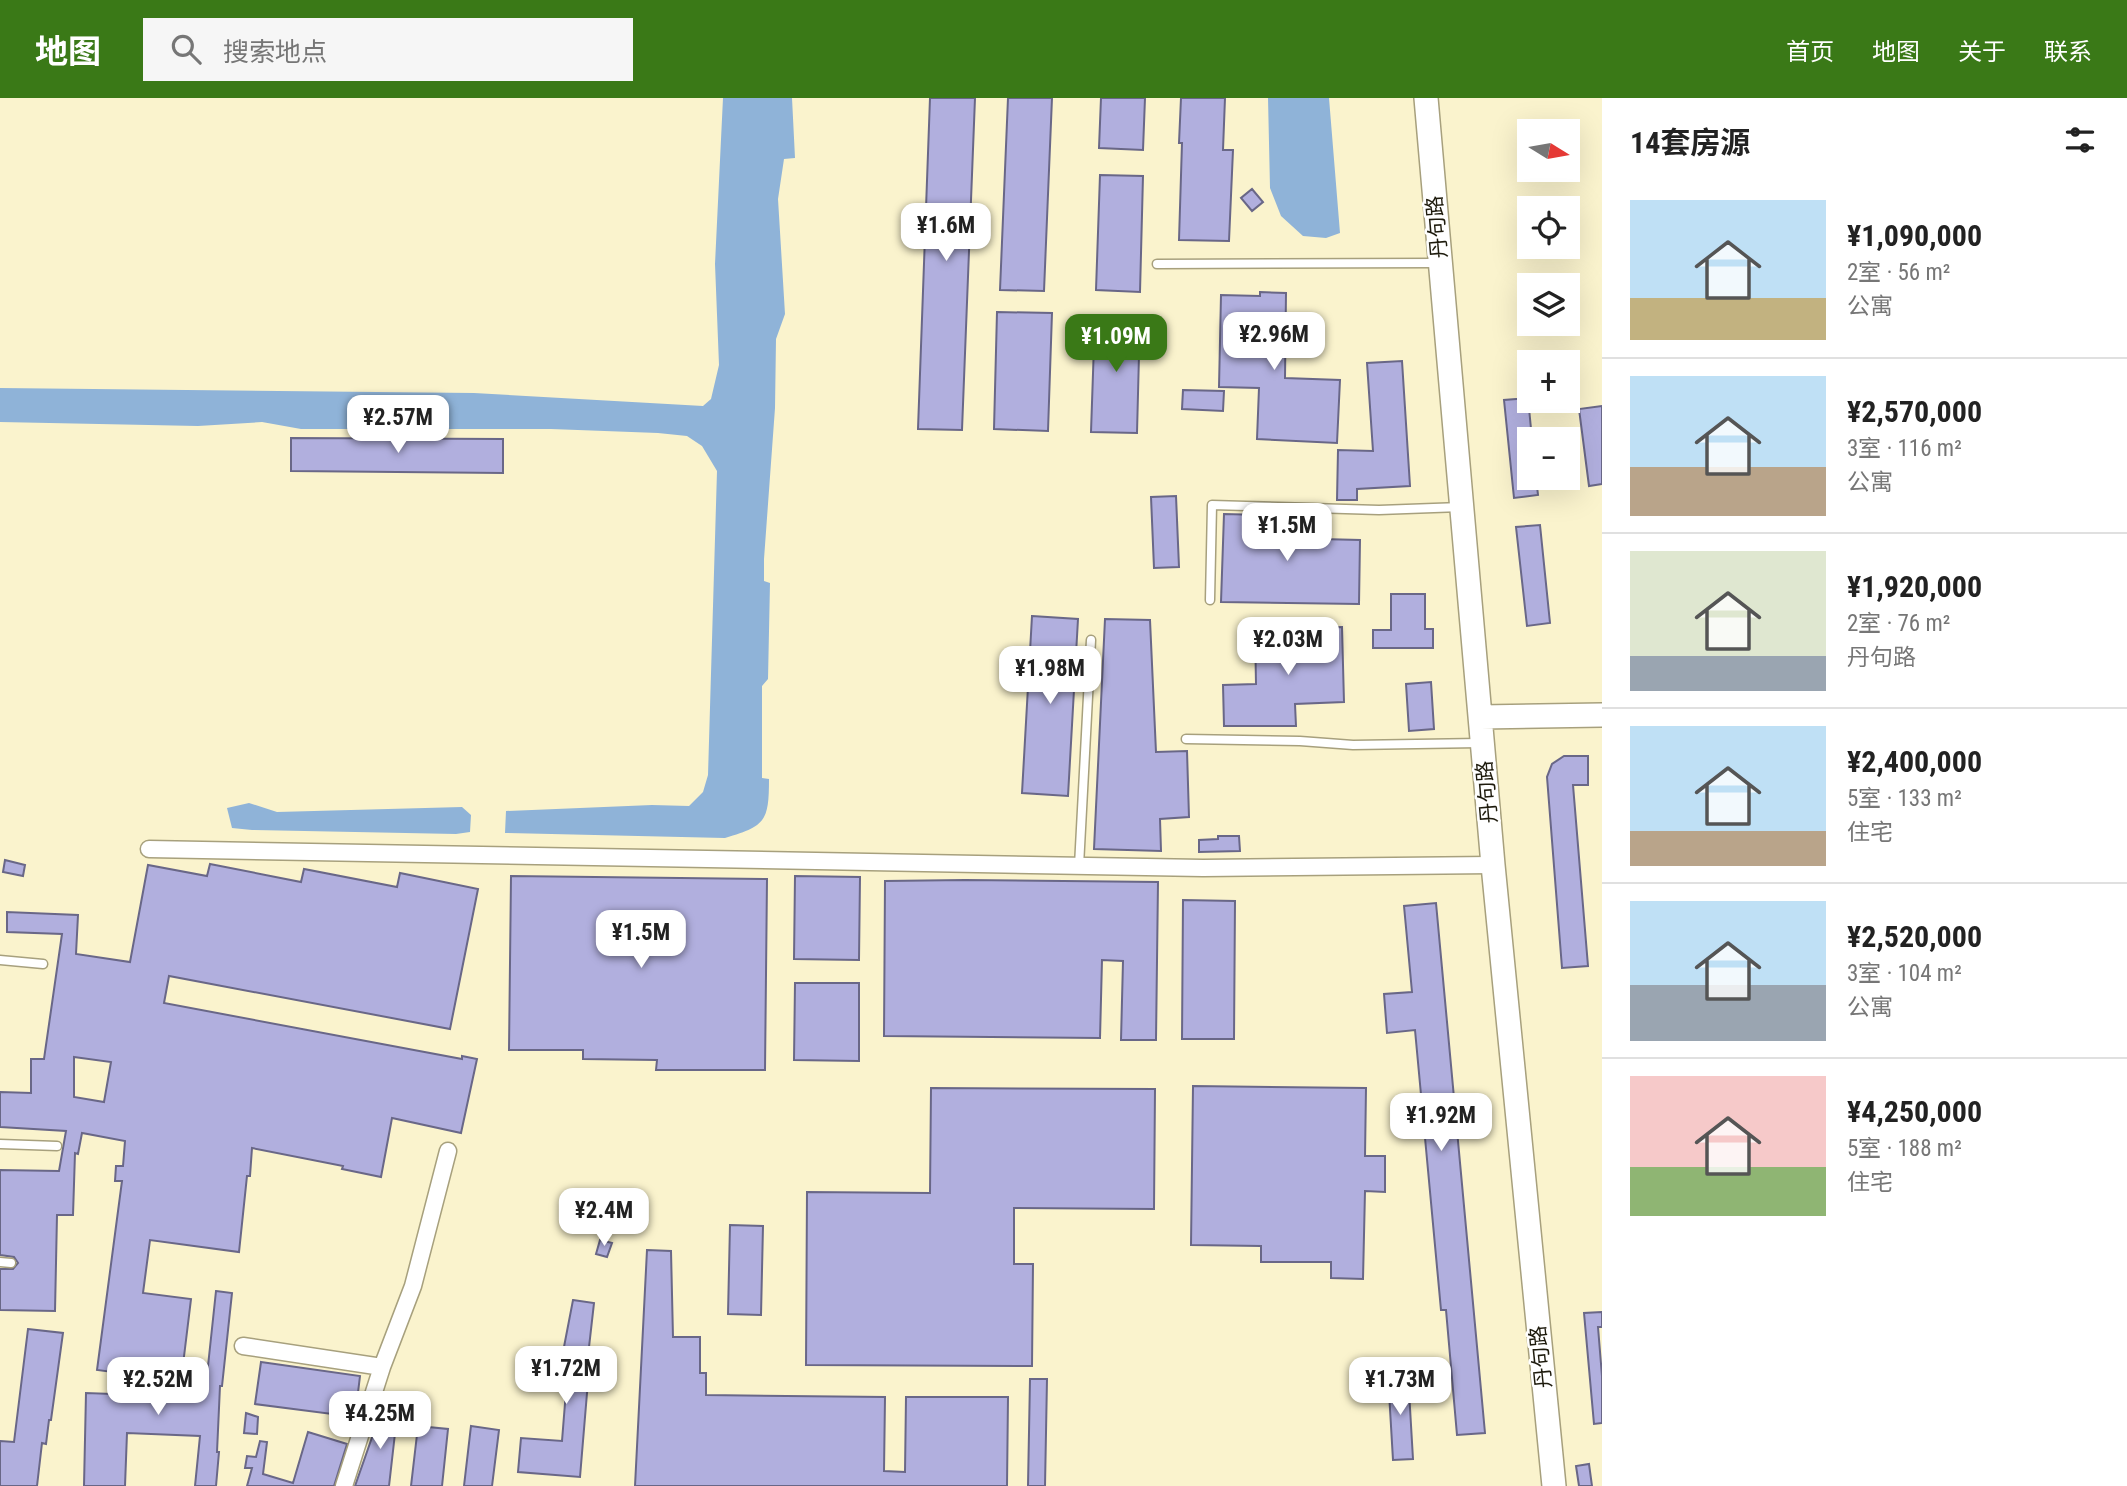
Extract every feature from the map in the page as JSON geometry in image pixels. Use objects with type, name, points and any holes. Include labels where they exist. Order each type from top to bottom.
[{"type":"street","name":"丹句路","points":[[1426,98],[1493,865],[1554,1486]]},
{"type":"street","points":[[1481,717],[1602,715]]},
{"type":"street","points":[[149,849],[1203,868],[1493,865]]},
{"type":"street","points":[[344,1486],[382,1367],[413,1286],[448,1151]]},
{"type":"street","points":[[243,1346],[382,1367]]},
{"type":"lane","points":[[1157,264],[1440,263]]},
{"type":"lane","points":[[1210,600],[1212,505],[1379,510],[1462,507]]},
{"type":"lane","points":[[1079,866],[1091,640]]},
{"type":"lane","points":[[1186,739],[1353,744],[1483,743]]},
{"type":"lane","points":[[0,960],[43,964]]},
{"type":"lane","points":[[0,1144],[57,1146]]},
{"type":"lane","points":[[0,1262],[10,1263]]},
{"type":"water","points":[[723,98],[792,98],[795,158],[784,159],[778,199],[785,314],[776,339],[775,408],[764,559],[764,581],[770,583],[768,679],[762,686],[762,778],[769,779],[769,793],[766,813],[757,825],[749,830],[725,838],[505,833],[506,811],[689,806],[703,792],[708,775],[717,471],[702,446],[687,436],[551,429],[301,429],[262,422],[198,426],[0,422],[0,388],[474,393],[703,406],[711,399],[719,365],[715,264]]},
{"type":"water","points":[[1268,98],[1329,98],[1340,233],[1326,238],[1303,236],[1281,216],[1270,188]]},
{"type":"water","points":[[249,803],[277,812],[462,807],[471,815],[470,832],[456,834],[232,828],[227,808]]},
{"type":"building","points":[[930,98],[975,98],[962,430],[918,429]]},
{"type":"building","points":[[1008,98],[1052,98],[1044,291],[1000,290]]},
{"type":"building","points":[[1101,98],[1145,98],[1143,150],[1099,148]]},
{"type":"building","points":[[1181,98],[1225,98],[1223,150],[1233,150],[1229,241],[1179,240]]},
{"type":"building","points":[[1100,175],[1143,176],[1140,292],[1096,290]]},
{"type":"building","points":[[1252,189],[1263,202],[1252,211],[1241,198]]},
{"type":"building","points":[[1260,292],[1286,293],[1285,378],[1340,380],[1337,443],[1257,439],[1259,388],[1219,387],[1221,295],[1260,296]]},
{"type":"building","points":[[997,312],[1052,313],[1048,431],[994,429]]},
{"type":"building","points":[[1095,315],[1140,316],[1137,433],[1091,432]]},
{"type":"building","points":[[1402,361],[1410,486],[1357,489],[1357,500],[1337,500],[1338,450],[1373,451],[1367,363]]},
{"type":"building","points":[[1183,390],[1224,391],[1223,411],[1182,409]]},
{"type":"building","points":[[1517,399],[1517,413],[1529,413],[1531,427],[1517,427],[1517,490],[1537,490],[1538,495],[1514,498],[1504,400]]},
{"type":"building","points":[[1602,406],[1602,484],[1589,486],[1580,409]]},
{"type":"building","points":[[291,438],[503,439],[503,473],[291,471]]},
{"type":"building","points":[[1176,496],[1179,567],[1154,568],[1151,497]]},
{"type":"building","points":[[1224,514],[1262,515],[1262,519],[1321,520],[1321,539],[1360,540],[1359,604],[1221,602]]},
{"type":"building","points":[[1540,525],[1550,623],[1527,626],[1516,527]]},
{"type":"building","points":[[1391,594],[1425,594],[1425,629],[1433,629],[1433,648],[1373,648],[1373,630],[1391,630]]},
{"type":"building","points":[[1032,616],[1078,619],[1068,796],[1022,793]]},
{"type":"building","points":[[1105,619],[1150,620],[1156,752],[1187,751],[1189,817],[1160,819],[1161,851],[1094,849]]},
{"type":"building","points":[[1342,627],[1344,702],[1295,704],[1296,726],[1224,726],[1223,685],[1256,684],[1255,629]]},
{"type":"building","points":[[1431,682],[1434,729],[1409,731],[1406,684]]},
{"type":"building","points":[[1564,756],[1588,756],[1588,785],[1573,785],[1588,966],[1562,968],[1547,777],[1552,764]]},
{"type":"building","points":[[1218,836],[1239,836],[1240,851],[1199,852],[1199,840],[1218,839]]},
{"type":"building","points":[[5,860],[25,865],[23,876],[3,872]]},
{"type":"building","points":[[210,864],[301,882],[304,869],[397,887],[400,873],[478,889],[450,1029],[169,976],[164,1003],[462,1059],[462,1056],[477,1059],[461,1133],[392,1118],[381,1177],[342,1169],[343,1166],[252,1148],[239,1252],[150,1240],[143,1293],[191,1299],[181,1381],[97,1370],[122,1181],[115,1181],[116,1166],[123,1166],[125,1141],[82,1133],[78,1154],[75,1153],[73,1215],[57,1215],[55,1311],[0,1310],[0,1269],[13,1269],[18,1263],[14,1257],[0,1255],[0,1170],[59,1171],[66,1131],[0,1127],[0,1092],[31,1093],[31,1059],[44,1059],[62,934],[7,932],[7,912],[78,915],[76,954],[130,962],[148,865],[207,876]],"holes":[[[74,1057],[111,1062],[104,1102],[74,1097]]]},
{"type":"building","points":[[511,876],[767,879],[765,1070],[656,1070],[657,1060],[583,1059],[583,1050],[509,1050]]},
{"type":"building","points":[[795,876],[860,877],[859,960],[794,959]]},
{"type":"building","points":[[885,881],[1158,882],[1156,1040],[1121,1040],[1123,961],[1102,960],[1100,1038],[884,1036]]},
{"type":"building","points":[[1183,900],[1235,901],[1234,1039],[1182,1039]]},
{"type":"building","points":[[1436,903],[1485,1433],[1457,1435],[1446,1310],[1441,1310],[1415,1030],[1387,1033],[1384,994],[1412,992],[1404,906]]},
{"type":"building","points":[[795,983],[859,983],[859,1061],[794,1060]]},
{"type":"building","points":[[1193,1086],[1366,1088],[1365,1156],[1385,1156],[1385,1192],[1365,1191],[1363,1279],[1331,1278],[1331,1262],[1261,1262],[1261,1246],[1191,1245]]},
{"type":"building","points":[[931,1088],[1155,1089],[1154,1209],[1014,1208],[1014,1264],[1033,1264],[1032,1366],[806,1365],[807,1192],[930,1193]]},
{"type":"building","points":[[730,1225],[763,1226],[761,1315],[728,1314]]},
{"type":"building","points":[[600,1240],[612,1243],[607,1257],[596,1254]]},
{"type":"building","points":[[647,1250],[671,1251],[673,1337],[700,1337],[700,1373],[706,1373],[706,1395],[885,1397],[884,1471],[905,1472],[906,1397],[1008,1397],[1007,1486],[635,1486]]},
{"type":"building","points":[[216,1291],[232,1293],[220,1386],[216,1486],[195,1486],[200,1436],[127,1433],[125,1486],[84,1486],[86,1393],[195,1397],[195,1393],[205,1394]]},
{"type":"building","points":[[573,1300],[594,1303],[580,1477],[518,1472],[521,1438],[562,1441],[569,1353],[563,1352]]},
{"type":"building","points":[[1602,1312],[1602,1327],[1598,1327],[1602,1423],[1594,1424],[1584,1313]]},
{"type":"building","points":[[28,1329],[63,1333],[51,1420],[46,1444],[42,1443],[37,1486],[0,1486],[0,1441],[14,1442]]},
{"type":"building","points":[[261,1362],[360,1376],[355,1417],[255,1404]]},
{"type":"building","points":[[1408,1374],[1413,1459],[1393,1460],[1388,1375]]},
{"type":"building","points":[[1030,1379],[1047,1379],[1045,1486],[1028,1486]]},
{"type":"building","points":[[383,1406],[398,1407],[389,1486],[355,1486]]},
{"type":"building","points":[[246,1413],[258,1417],[257,1434],[244,1433]]},
{"type":"building","points":[[418,1426],[448,1429],[442,1486],[411,1486]]},
{"type":"building","points":[[471,1426],[499,1430],[492,1486],[464,1486]]},
{"type":"building","points":[[308,1432],[347,1444],[334,1486],[247,1486],[252,1468],[245,1468],[247,1456],[256,1457],[260,1441],[267,1442],[263,1474],[293,1483]]},
{"type":"building","points":[[1589,1464],[1592,1486],[1579,1486],[1576,1466]]}]
